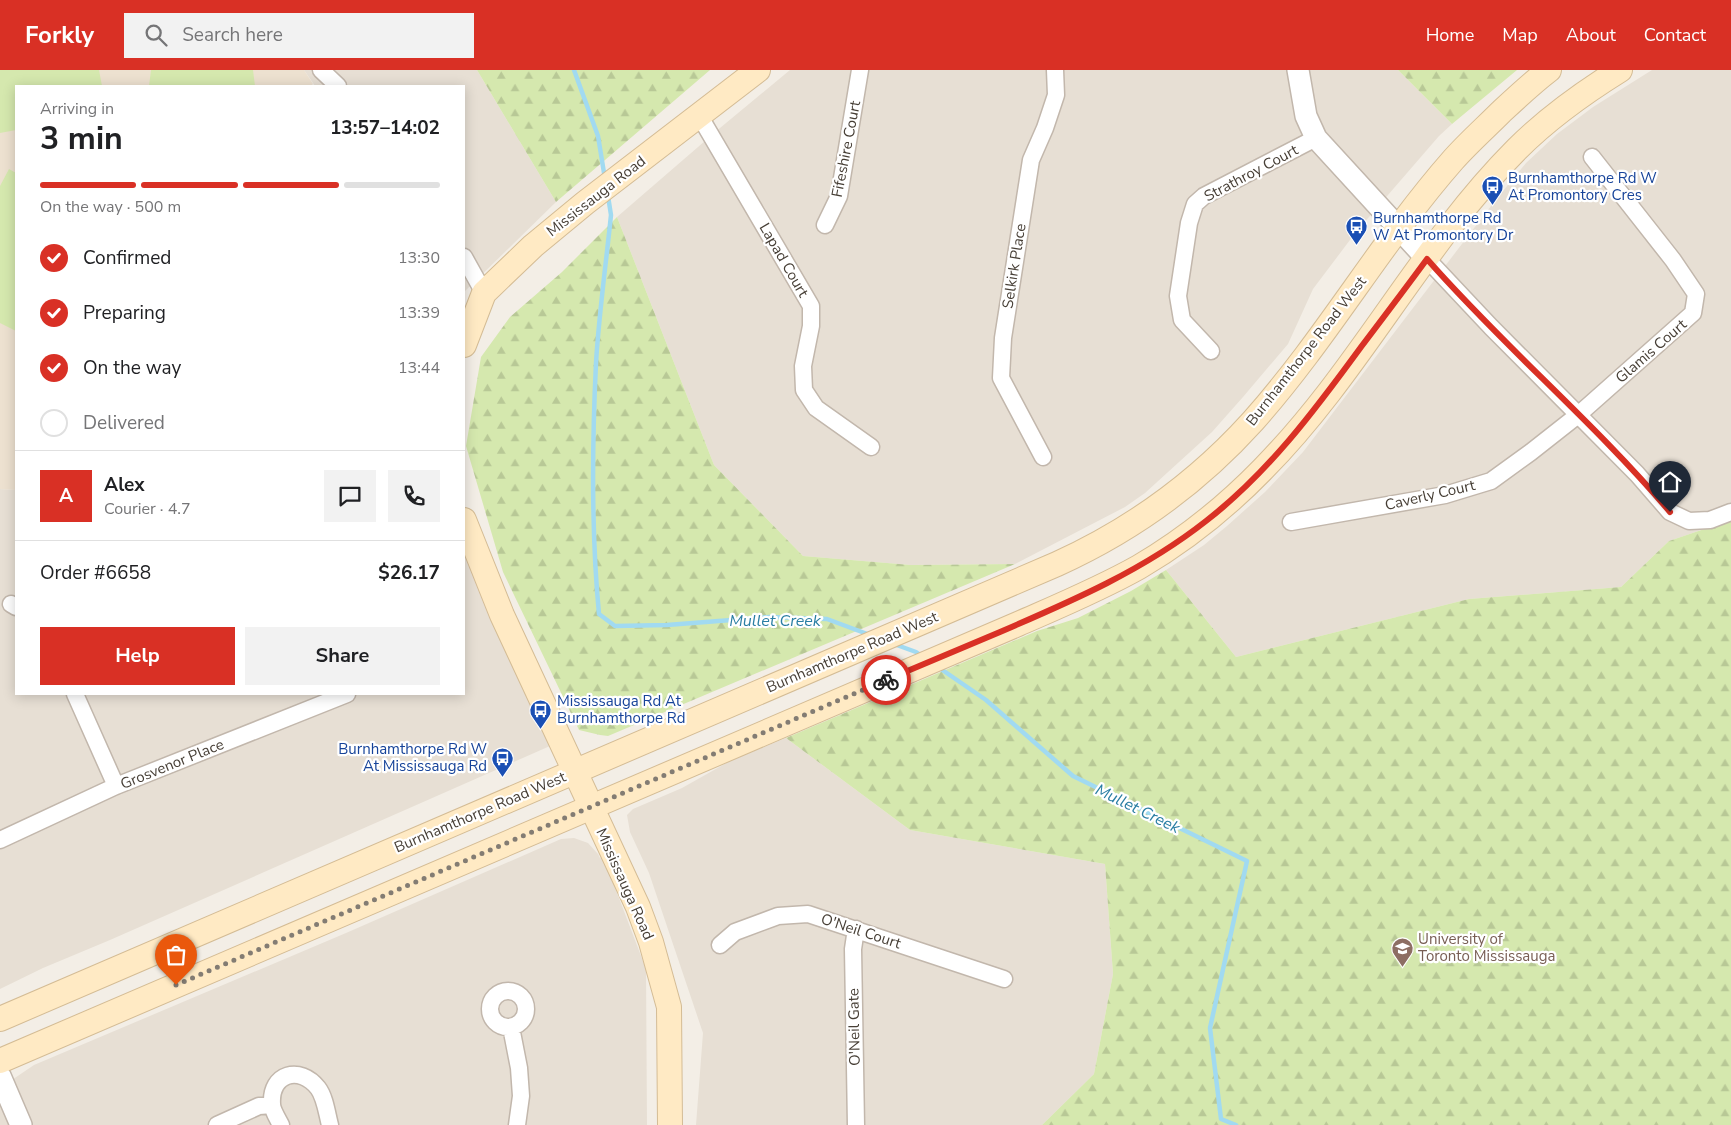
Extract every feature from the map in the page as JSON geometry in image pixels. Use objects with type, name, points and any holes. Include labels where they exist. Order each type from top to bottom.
[{"type":"main road","name":"Mississauga Road","points":[[465,342],[484,294],[533,246],[585,203],[758,70]]},
{"type":"main road","name":"Burnhamthorpe Road West","points":[[0,1019],[1003,587],[1072,557],[1112,536],[1158,507],[1202,472],[1234,442],[1278,391],[1441,174],[1463,149],[1513,101],[1549,70]]},
{"type":"main road","points":[[0,1060],[1018,624],[1088,593],[1140,566],[1189,534],[1236,496],[1264,468],[1307,420],[1475,196],[1518,148],[1578,97],[1620,70]]},
{"type":"main road","name":"Mississauga Road","points":[[465,523],[502,616],[638,907],[651,942],[669,1007],[670,1125]]},
{"type":"street","points":[[321,70],[337,85]]},
{"type":"street","name":"Fifeshire Court","points":[[824,225],[839,196],[860,70]]},
{"type":"street","name":"Selkirk Place","points":[[1043,457],[1001,378],[1003,338],[1030,160],[1045,128],[1056,95],[1055,70]]},
{"type":"street","points":[[1298,70],[1306,116],[1316,138],[1490,327],[1637,474],[1670,512],[1689,521],[1710,520],[1731,512]]},
{"type":"street","name":"Lapad Court","points":[[699,115],[811,306],[811,326],[803,366],[804,390],[816,408],[871,447]]},
{"type":"street","name":"Strathroy Court","points":[[1211,351],[1182,320],[1178,296],[1189,223],[1195,204],[1204,196],[1316,138]]},
{"type":"street","name":"Glamis Court","points":[[1578,415],[1693,313],[1696,294],[1674,260],[1592,157]]},
{"type":"street","points":[[465,260],[484,294]]},
{"type":"street","name":"Caverly Court","points":[[1291,522],[1444,495],[1491,481],[1578,415]]},
{"type":"street","points":[[75,695],[116,786]]},
{"type":"street","name":"Grosvenor Place","points":[[0,840],[116,786],[344,695]]},
{"type":"street","name":"O'Neil Court","points":[[720,945],[735,932],[778,916],[808,914],[1004,978]]},
{"type":"street","name":"O'Neil Gate","points":[[856,929],[853,949],[856,1125]]},
{"type":"street","points":[[511,1027],[519,1068],[521,1096],[517,1125]]},
{"type":"street","points":[[281,1125],[272,1105],[274,1090],[278,1082],[286,1076],[299,1074],[310,1080],[320,1090],[330,1125]]},
{"type":"street","points":[[0,1076],[20,1125]]},
{"type":"street","points":[[217,1125],[259,1106],[272,1105]]},
{"type":"shaded area","points":[[0,70],[304,70],[313,84],[312,85],[15,85],[15,490],[0,489]]},
{"type":"shaded area","points":[[304,70],[477,70],[556,202],[465,291],[465,85],[314,85]]},
{"type":"shaded area","points":[[790,70],[1398,70],[1452,124],[1439,136],[1356,232],[1313,289],[1288,344],[1212,432],[1145,493],[1125,507],[1015,564],[911,565],[803,556],[714,465],[617,217]]},
{"type":"shaded area","points":[[1652,70],[1731,70],[1731,520],[1669,541],[1621,587],[1469,599],[1236,657],[1166,570],[1204,545],[1227,526],[1265,492],[1303,452],[1494,202],[1526,163],[1557,134],[1593,107]]},
{"type":"shaded area","points":[[0,489],[15,490],[15,695],[465,695],[465,547],[550,746],[43,968],[0,989]]},
{"type":"shaded area","points":[[786,738],[910,830],[1105,864],[1113,974],[1094,1074],[1042,1125],[696,1125],[703,1033],[649,873],[630,832],[627,815],[633,809],[682,788],[730,761]]},
{"type":"shaded area","points":[[574,838],[588,843],[600,858],[603,856],[646,969],[647,1125],[0,1125],[0,1088],[34,1065],[346,933],[561,839]]},
{"type":"green space","points":[[0,70],[99,70],[102,85],[15,85],[15,130],[0,133]]},
{"type":"green space","points":[[151,70],[253,70],[255,85],[149,85]]},
{"type":"green space","points":[[477,70],[710,70],[556,202]]},
{"type":"green space","points":[[1398,70],[1517,70],[1452,124]]},
{"type":"green space","points":[[9,169],[15,172],[15,330],[0,323],[0,186]]},
{"type":"green space","points":[[617,217],[714,465],[803,556],[911,565],[1015,564],[608,736],[579,730],[503,572],[466,446],[481,357],[510,317],[562,272]]},
{"type":"green space","points":[[1731,520],[1731,1125],[1042,1125],[1094,1074],[1113,974],[1105,864],[910,830],[786,738],[1037,631],[1078,618],[1131,591],[1166,570],[1236,657],[1469,599],[1621,587],[1669,541]]},
{"type":"waterway","name":"Mullet Creek","points":[[574,70],[598,136],[605,179]]},
{"type":"waterway","name":"Mullet Creek","points":[[608,196],[611,215],[597,344],[594,426],[593,520],[599,614],[615,626],[667,625],[770,617],[827,619],[870,635]]},
{"type":"waterway","name":"Mullet Creek","points":[[894,644],[916,652],[923,657]]},
{"type":"waterway","name":"Mullet Creek","points":[[938,667],[986,700],[1073,776],[1247,861],[1210,1028],[1221,1119],[1236,1125]]},
{"type":"way so far","points":[[176,985],[886,680]]},
{"type":"place","name":"Burnhamthorpe Rd W At Promontory Cres","points":[[1492,206]]},
{"type":"place","name":"Burnhamthorpe Rd W At Promontory Dr","points":[[1357,246]]},
{"type":"place","name":"Mississauga Rd At Burnhamthorpe Rd","points":[[541,729]]},
{"type":"place","name":"Burnhamthorpe Rd W At Mississauga Rd","points":[[503,777]]},
{"type":"place","name":"University of Toronto Mississauga","points":[[1402,967]]},
{"type":"route","points":[[886,680],[1018,624],[1119,578],[1172,546],[1206,521],[1236,496],[1282,449],[1307,420],[1427,259],[1490,327],[1637,474],[1670,512]]}]
